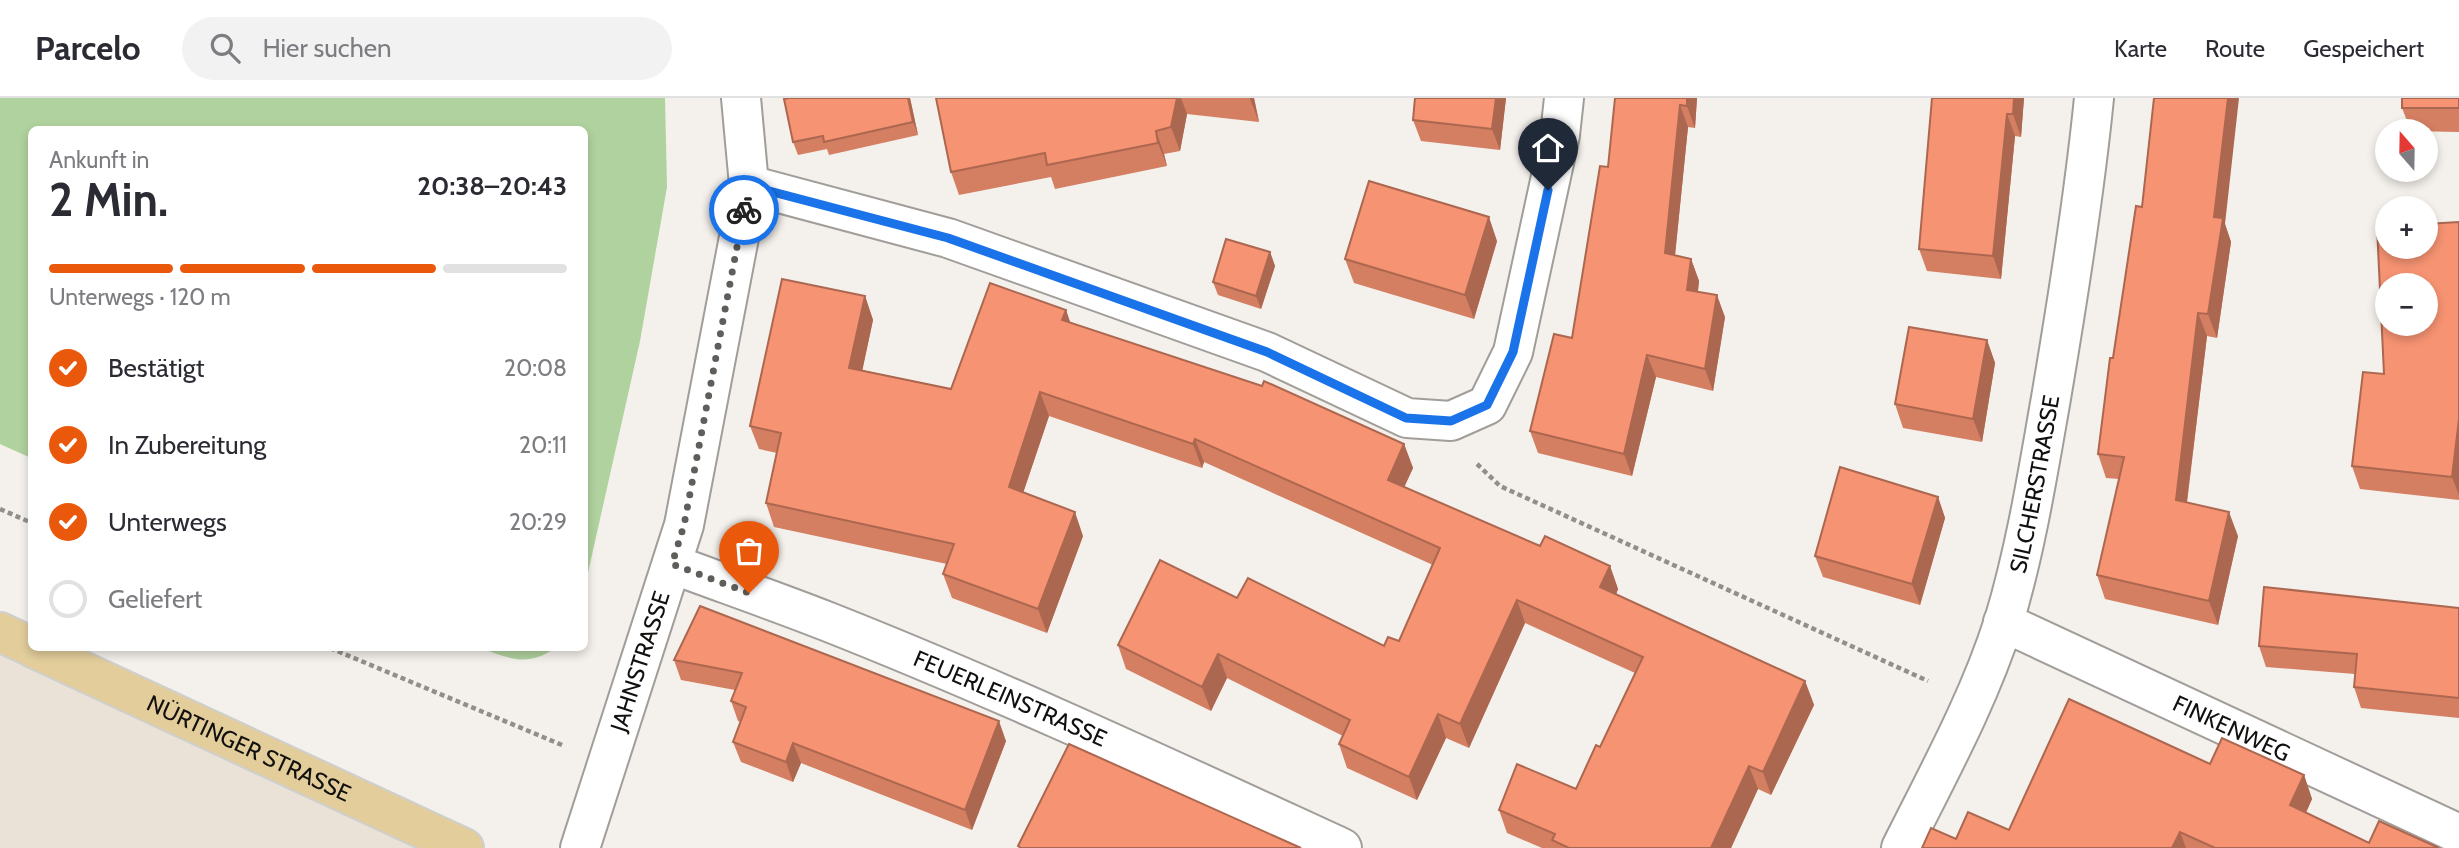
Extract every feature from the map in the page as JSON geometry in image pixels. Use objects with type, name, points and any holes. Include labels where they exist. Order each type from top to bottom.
[{"type":"main road","name":"NÜRTINGER STRASSE","points":[[0,632],[28,645]]},
{"type":"main road","name":"NÜRTINGER STRASSE","points":[[41,651],[464,848]]},
{"type":"street","name":"JAHNSTRASSE","points":[[580,848],[684,525],[750,186],[741,98]]},
{"type":"street","points":[[750,186],[948,238],[1267,352],[1406,418],[1451,421],[1487,405],[1513,352],[1560,135],[1564,98]]},
{"type":"street","name":"SILCHERSTRASSE","points":[[1901,848],[1974,702],[2003,622],[2022,552],[2048,416],[2088,158],[2094,98]]},
{"type":"street","name":"FEUERLEINSTRASSE","points":[[672,564],[827,621],[1168,768],[1342,848]]},
{"type":"street","name":"FINKENWEG","points":[[2003,622],[2459,834]]},
{"type":"path","points":[[1451,421],[1467,455],[1500,486],[1974,702]]},
{"type":"path","points":[[0,509],[28,521]]},
{"type":"path","points":[[337,651],[608,764]]},
{"type":"shaded area","points":[[0,632],[28,645],[28,651],[41,651],[465,848],[0,848]]},
{"type":"green space","points":[[0,98],[665,98],[667,187],[640,341],[588,573],[588,126],[28,126],[28,457],[0,444]]},
{"type":"green space","points":[[490,651],[550,651],[528,659]]},
{"type":"building","points":[[908,98],[913,122],[824,142],[823,136],[793,142],[784,99]]},
{"type":"building","points":[[936,98],[1177,98],[1171,127],[1156,131],[1158,143],[1047,165],[1045,153],[951,172]]},
{"type":"building","points":[[1415,98],[1496,98],[1492,129],[1413,120]]},
{"type":"building","points":[[1615,98],[1687,98],[1687,106],[1680,105],[1665,253],[1691,259],[1687,290],[1717,295],[1705,369],[1647,355],[1624,454],[1530,431],[1554,334],[1572,338],[1600,166],[1608,167]]},
{"type":"building","points":[[1932,98],[2014,98],[2013,114],[2007,114],[1993,256],[1919,249]]},
{"type":"building","points":[[2154,98],[2228,98],[2214,217],[2223,218],[2208,314],[2198,313],[2176,500],[2229,512],[2209,601],[2097,575],[2124,457],[2098,454],[2110,358],[2113,358],[2136,206],[2142,207]]},
{"type":"building","points":[[2402,98],[2459,98],[2459,108],[2402,108]]},
{"type":"building","points":[[1369,181],[1489,217],[1465,295],[1345,259]]},
{"type":"building","points":[[2459,222],[2459,419],[2452,477],[2352,466],[2363,372],[2384,374],[2382,336],[2438,336],[2438,273],[2379,273],[2379,259],[2438,259],[2438,223]]},
{"type":"building","points":[[1226,239],[1270,252],[1256,296],[1213,282]]},
{"type":"building","points":[[782,279],[865,296],[849,368],[951,389],[990,283],[1066,310],[1062,320],[1262,386],[1264,381],[1404,444],[1388,480],[1540,546],[1545,536],[1610,566],[1600,587],[1805,681],[1763,772],[1749,766],[1711,848],[1569,848],[1552,840],[1555,834],[1499,810],[1517,764],[1576,789],[1596,745],[1600,747],[1643,657],[1517,600],[1460,724],[1438,714],[1409,777],[1339,744],[1350,720],[1218,654],[1202,687],[1118,645],[1160,560],[1237,598],[1248,578],[1384,646],[1388,637],[1399,641],[1440,548],[1195,439],[1193,444],[1040,392],[1009,487],[1075,512],[1038,609],[943,574],[954,544],[766,503],[781,433],[750,426]]},
{"type":"building","points":[[1909,327],[1987,340],[1973,419],[1895,404]]},
{"type":"building","points":[[1840,467],[1938,497],[1912,584],[1815,556]]},
{"type":"building","points":[[2264,587],[2459,608],[2459,698],[2354,687],[2357,654],[2259,646]]},
{"type":"building","points":[[700,606],[999,721],[965,810],[793,743],[786,762],[733,742],[746,707],[731,701],[742,673],[674,660]]},
{"type":"building","points":[[2069,699],[2210,764],[2222,738],[2304,775],[2290,805],[2369,843],[2379,821],[2439,848],[2215,848],[2180,832],[2172,848],[1922,848],[1931,828],[1956,839],[1968,812],[2009,830]]},
{"type":"building","points":[[1069,744],[1301,848],[1021,848],[1018,846]]},
{"type":"way so far","points":[[744,210],[684,525],[672,564],[749,593]]},
{"type":"route","points":[[744,210],[750,186],[948,238],[1267,352],[1406,418],[1451,421],[1487,405],[1513,352],[1548,190]]}]
